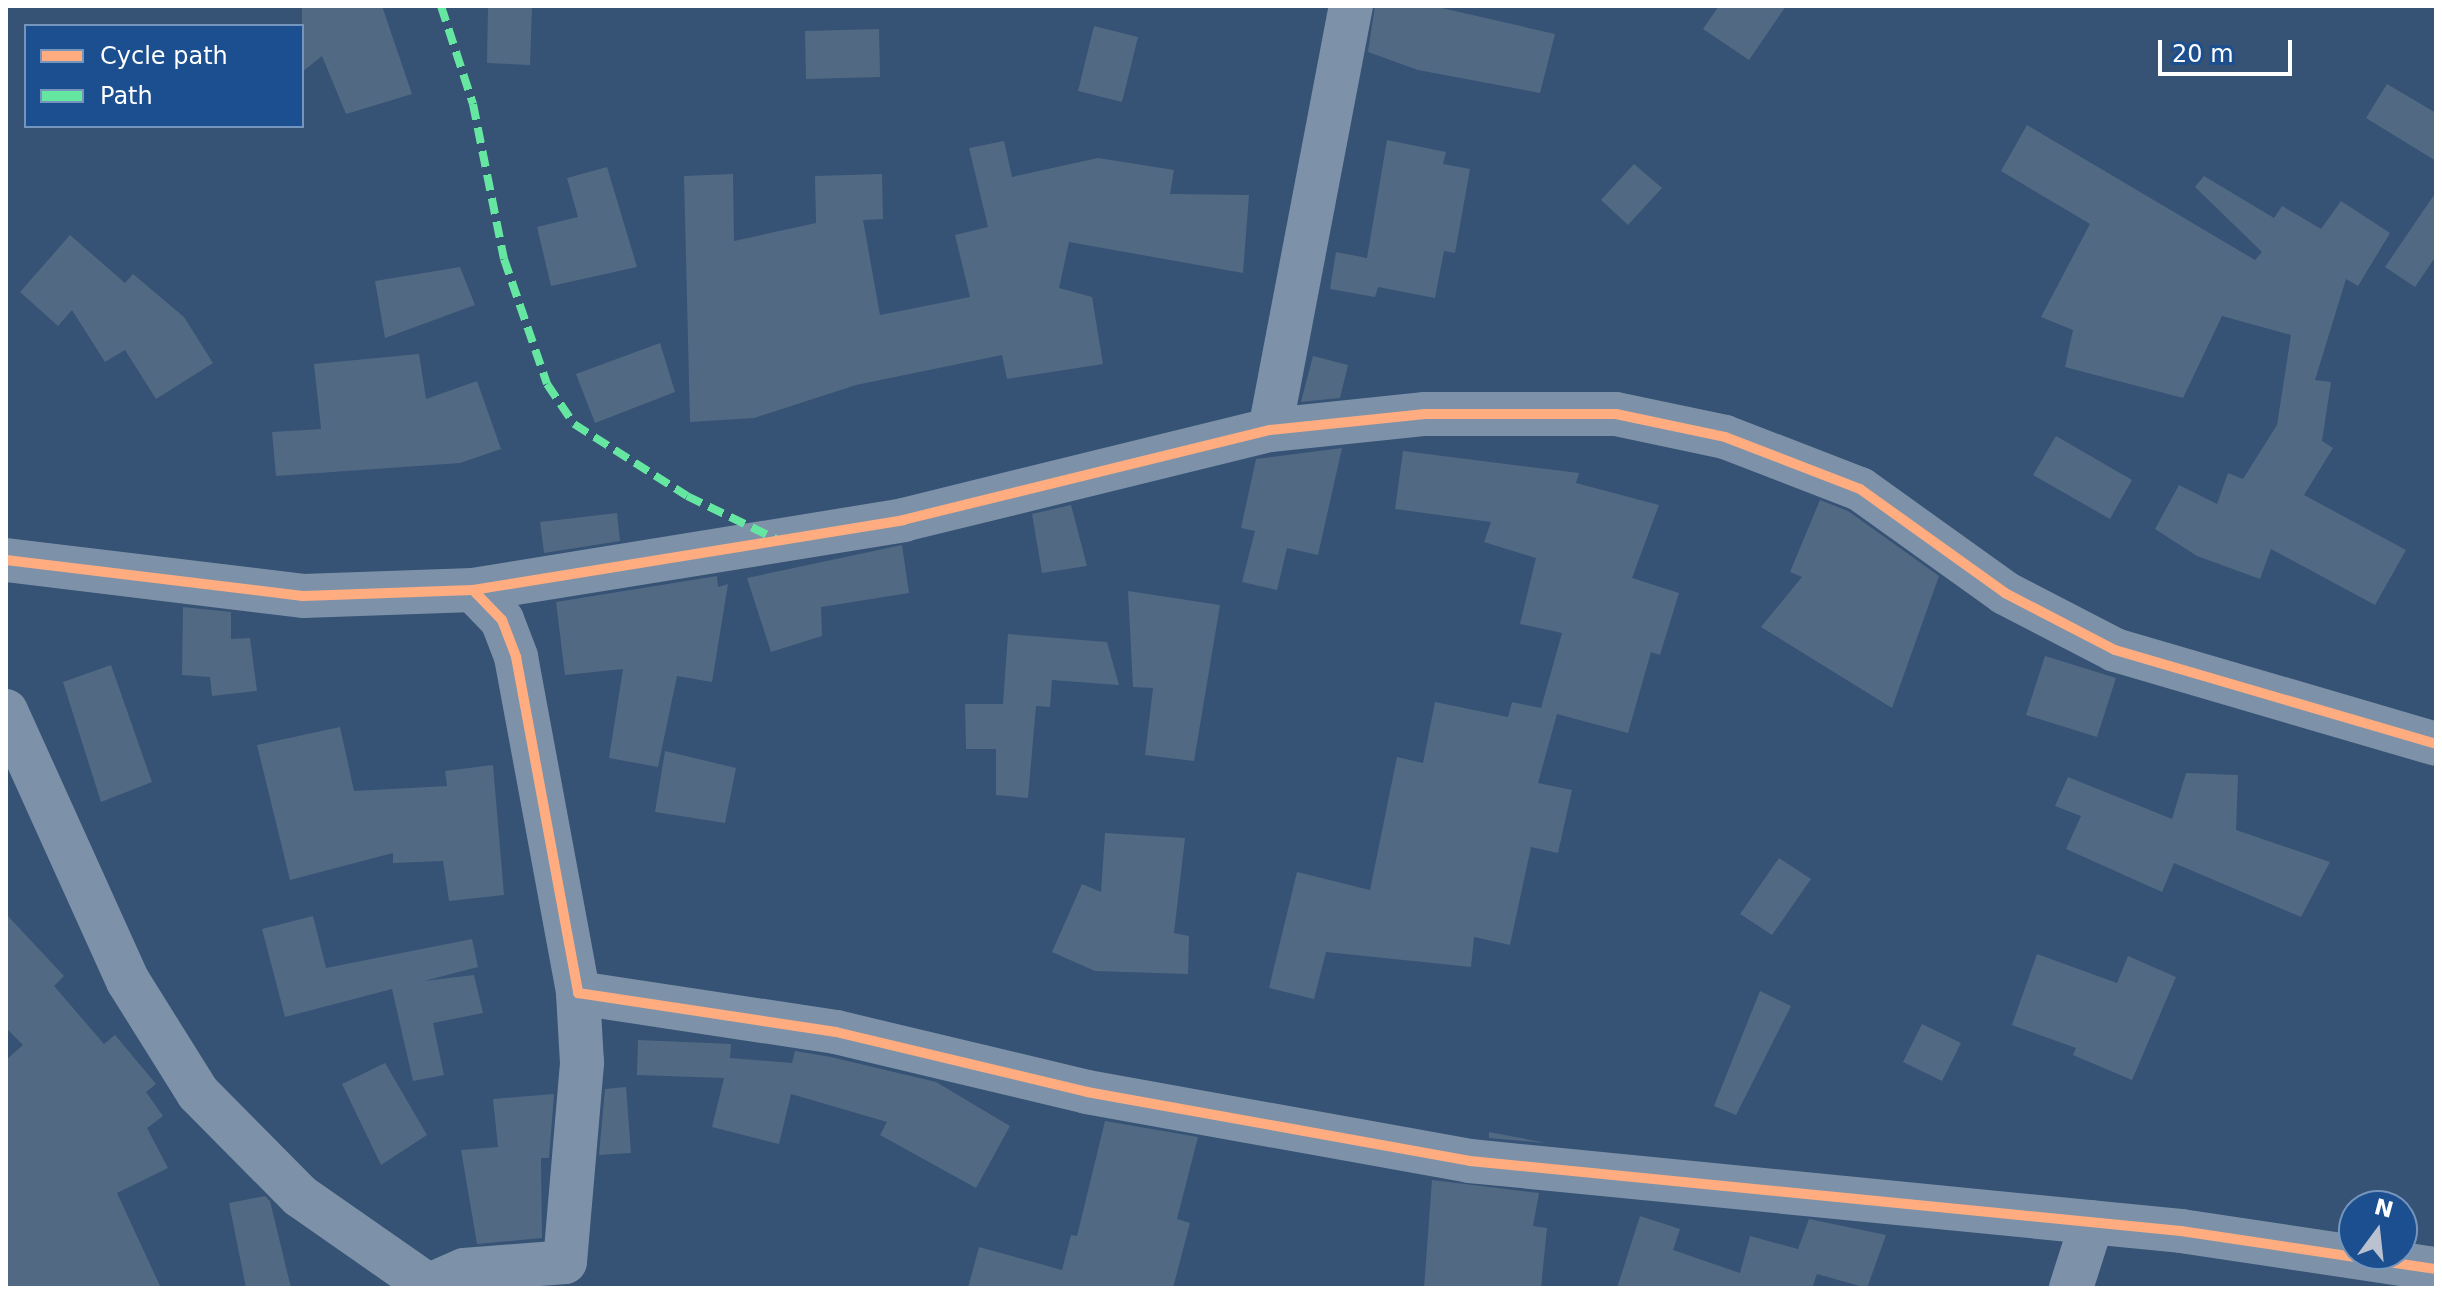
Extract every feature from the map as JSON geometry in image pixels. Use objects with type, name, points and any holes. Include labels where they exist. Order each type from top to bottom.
[{"type":"street","points":[[1270,430],[1351,6]]},
{"type":"street","points":[[6,560],[303,596],[473,590],[903,520],[1270,430],[1537,411],[1616,414],[1714,433],[1860,489],[2005,593],[2115,650],[2436,744]]},
{"type":"street","points":[[6,711],[128,981],[198,1093],[300,1196],[427,1287],[464,1270],[567,1275],[582,1063],[578,993],[516,657],[502,620],[473,590]]},
{"type":"street","points":[[578,993],[836,1032],[1087,1092],[1470,1161],[2092,1222],[2337,1269],[2436,1269]]},
{"type":"street","points":[[2071,1288],[2092,1222]]},
{"type":"building","points":[[302,6],[382,6],[412,94],[346,114],[322,56],[304,70]]},
{"type":"building","points":[[488,6],[532,7],[530,65],[487,63]]},
{"type":"building","points":[[1375,6],[1433,6],[1555,34],[1540,93],[1418,70],[1368,52]]},
{"type":"building","points":[[1719,6],[1786,6],[1749,60],[1703,29]]},
{"type":"building","points":[[1094,26],[1138,37],[1122,102],[1078,91]]},
{"type":"building","points":[[879,29],[880,77],[806,79],[805,31]]},
{"type":"building","points":[[2387,84],[2436,113],[2436,161],[2366,118]]},
{"type":"building","points":[[2027,125],[2255,260],[2262,252],[2195,187],[2204,176],[2274,218],[2282,206],[2321,229],[2341,201],[2390,233],[2358,286],[2346,279],[2315,380],[2331,382],[2322,441],[2333,448],[2304,495],[2406,550],[2375,605],[2271,549],[2260,579],[2197,556],[2155,529],[2179,485],[2217,504],[2228,473],[2243,479],[2277,425],[2291,335],[2222,316],[2183,398],[2065,367],[2073,330],[2041,317],[2090,224],[2001,171]]},
{"type":"building","points":[[1387,140],[1446,152],[1443,164],[1470,169],[1455,253],[1444,251],[1435,298],[1378,287],[1375,297],[1330,289],[1336,252],[1367,258]]},
{"type":"building","points":[[1004,141],[1012,177],[1098,158],[1174,170],[1170,194],[1249,195],[1243,273],[1069,242],[1059,288],[1092,297],[1103,364],[1007,379],[1002,355],[856,385],[754,418],[690,422],[684,176],[733,174],[734,241],[816,223],[815,176],[882,174],[883,219],[863,220],[880,315],[970,297],[955,235],[988,227],[969,148]]},
{"type":"building","points":[[1634,164],[1662,188],[1628,225],[1601,200]]},
{"type":"building","points":[[607,167],[637,267],[551,286],[537,227],[578,217],[567,178]]},
{"type":"building","points":[[2436,192],[2436,256],[2415,287],[2385,267]]},
{"type":"building","points":[[70,235],[125,283],[133,274],[184,317],[213,363],[156,399],[125,350],[105,362],[72,310],[58,326],[20,292]]},
{"type":"building","points":[[460,267],[475,305],[385,338],[375,281]]},
{"type":"building","points":[[660,343],[675,392],[595,423],[576,374]]},
{"type":"building","points":[[419,354],[426,399],[477,381],[501,449],[460,463],[276,476],[272,432],[321,429],[314,364]]},
{"type":"building","points":[[1313,356],[1348,365],[1340,398],[1301,402]]},
{"type":"building","points":[[2056,436],[2132,480],[2110,519],[2033,475]]},
{"type":"building","points":[[1342,448],[1318,555],[1287,548],[1277,590],[1242,582],[1255,531],[1241,528],[1256,459]]},
{"type":"building","points":[[1403,451],[1579,473],[1576,483],[1659,505],[1632,578],[1679,593],[1660,655],[1651,652],[1628,733],[1557,714],[1538,783],[1572,790],[1558,853],[1531,847],[1510,945],[1474,937],[1471,967],[1326,952],[1314,999],[1269,988],[1297,872],[1370,890],[1397,757],[1423,763],[1435,702],[1508,717],[1512,702],[1541,708],[1562,633],[1520,624],[1536,558],[1484,542],[1491,522],[1395,509]]},
{"type":"building","points":[[1820,500],[1848,511],[1939,576],[1892,708],[1761,627],[1802,577],[1790,572]]},
{"type":"building","points":[[1071,505],[1087,566],[1042,573],[1032,514]]},
{"type":"building","points":[[617,513],[620,541],[544,553],[540,522]]},
{"type":"building","points":[[902,545],[909,593],[821,607],[822,636],[771,652],[747,578]]},
{"type":"building","points":[[717,576],[718,587],[728,584],[712,682],[677,676],[658,767],[609,758],[623,669],[565,675],[556,602]]},
{"type":"building","points":[[1128,591],[1220,605],[1194,761],[1145,755],[1153,688],[1133,687]]},
{"type":"building","points":[[183,607],[231,612],[231,639],[250,638],[257,691],[212,696],[210,677],[182,675]]},
{"type":"building","points":[[1008,634],[1107,642],[1119,685],[1052,680],[1050,707],[1036,706],[1028,798],[996,795],[996,749],[966,749],[965,704],[1003,704]]},
{"type":"building","points":[[2045,656],[2116,678],[2097,737],[2026,715]]},
{"type":"building","points":[[111,665],[152,782],[101,802],[63,682]]},
{"type":"building","points":[[340,727],[354,791],[447,786],[445,771],[493,765],[504,895],[449,901],[443,861],[393,863],[393,853],[290,880],[257,745]]},
{"type":"building","points":[[665,751],[736,768],[725,823],[655,812]]},
{"type":"building","points":[[2186,773],[2238,775],[2236,830],[2330,862],[2301,917],[2174,863],[2162,892],[2066,849],[2081,816],[2055,806],[2068,777],[2172,819]]},
{"type":"building","points":[[1105,833],[1185,838],[1174,933],[1189,936],[1188,974],[1095,971],[1052,952],[1082,884],[1101,892]]},
{"type":"building","points":[[1779,858],[1811,879],[1772,935],[1740,914]]},
{"type":"building","points":[[6,914],[64,976],[54,986],[104,1044],[115,1035],[156,1084],[146,1092],[163,1116],[147,1128],[168,1168],[117,1193],[161,1288],[6,1288],[6,1060],[23,1045],[6,1028]]},
{"type":"building","points":[[313,916],[326,968],[472,939],[478,967],[424,981],[474,975],[483,1013],[433,1023],[444,1075],[413,1081],[392,989],[285,1017],[262,929]]},
{"type":"building","points":[[2037,954],[2117,983],[2128,956],[2176,977],[2132,1080],[2073,1055],[2076,1048],[2012,1025]]},
{"type":"building","points":[[1760,991],[1791,1006],[1736,1115],[1714,1106]]},
{"type":"building","points":[[1922,1024],[1961,1043],[1942,1081],[1903,1062]]},
{"type":"building","points":[[638,1040],[731,1044],[730,1058],[792,1063],[795,1051],[831,1057],[936,1082],[1010,1126],[976,1188],[880,1135],[887,1122],[791,1094],[779,1144],[712,1127],[724,1078],[637,1075]]},
{"type":"building","points":[[385,1063],[427,1135],[381,1165],[342,1084]]},
{"type":"building","points":[[626,1087],[631,1153],[599,1155],[605,1089]]},
{"type":"building","points":[[554,1094],[549,1158],[541,1158],[542,1238],[477,1244],[461,1150],[498,1147],[493,1099]]},
{"type":"building","points":[[1105,1121],[1198,1137],[1177,1219],[1190,1223],[1173,1288],[968,1288],[979,1247],[1062,1270],[1071,1235],[1077,1236]]},
{"type":"building","points":[[1489,1132],[1547,1143],[1489,1138]]},
{"type":"building","points":[[1432,1180],[1539,1193],[1533,1226],[1547,1228],[1541,1288],[1424,1288]]},
{"type":"building","points":[[265,1196],[270,1201],[291,1288],[246,1288],[229,1203]]},
{"type":"building","points":[[1640,1216],[1680,1229],[1673,1250],[1740,1273],[1750,1236],[1798,1249],[1809,1219],[1886,1235],[1867,1288],[1817,1274],[1812,1288],[1617,1288]]},
{"type":"marked path","points":[[441,6],[473,104],[504,259],[547,384],[574,424],[687,496],[776,539]]},
{"type":"cycle path","points":[[473,590],[903,520],[1270,430],[1425,414],[1616,414],[1725,437],[1860,489],[2005,593],[2115,650],[2436,744]]},
{"type":"cycle path","points":[[6,560],[303,596],[473,590],[502,620],[516,657],[578,993],[836,1032],[1087,1092],[1470,1161],[2181,1231],[2436,1269]]}]
